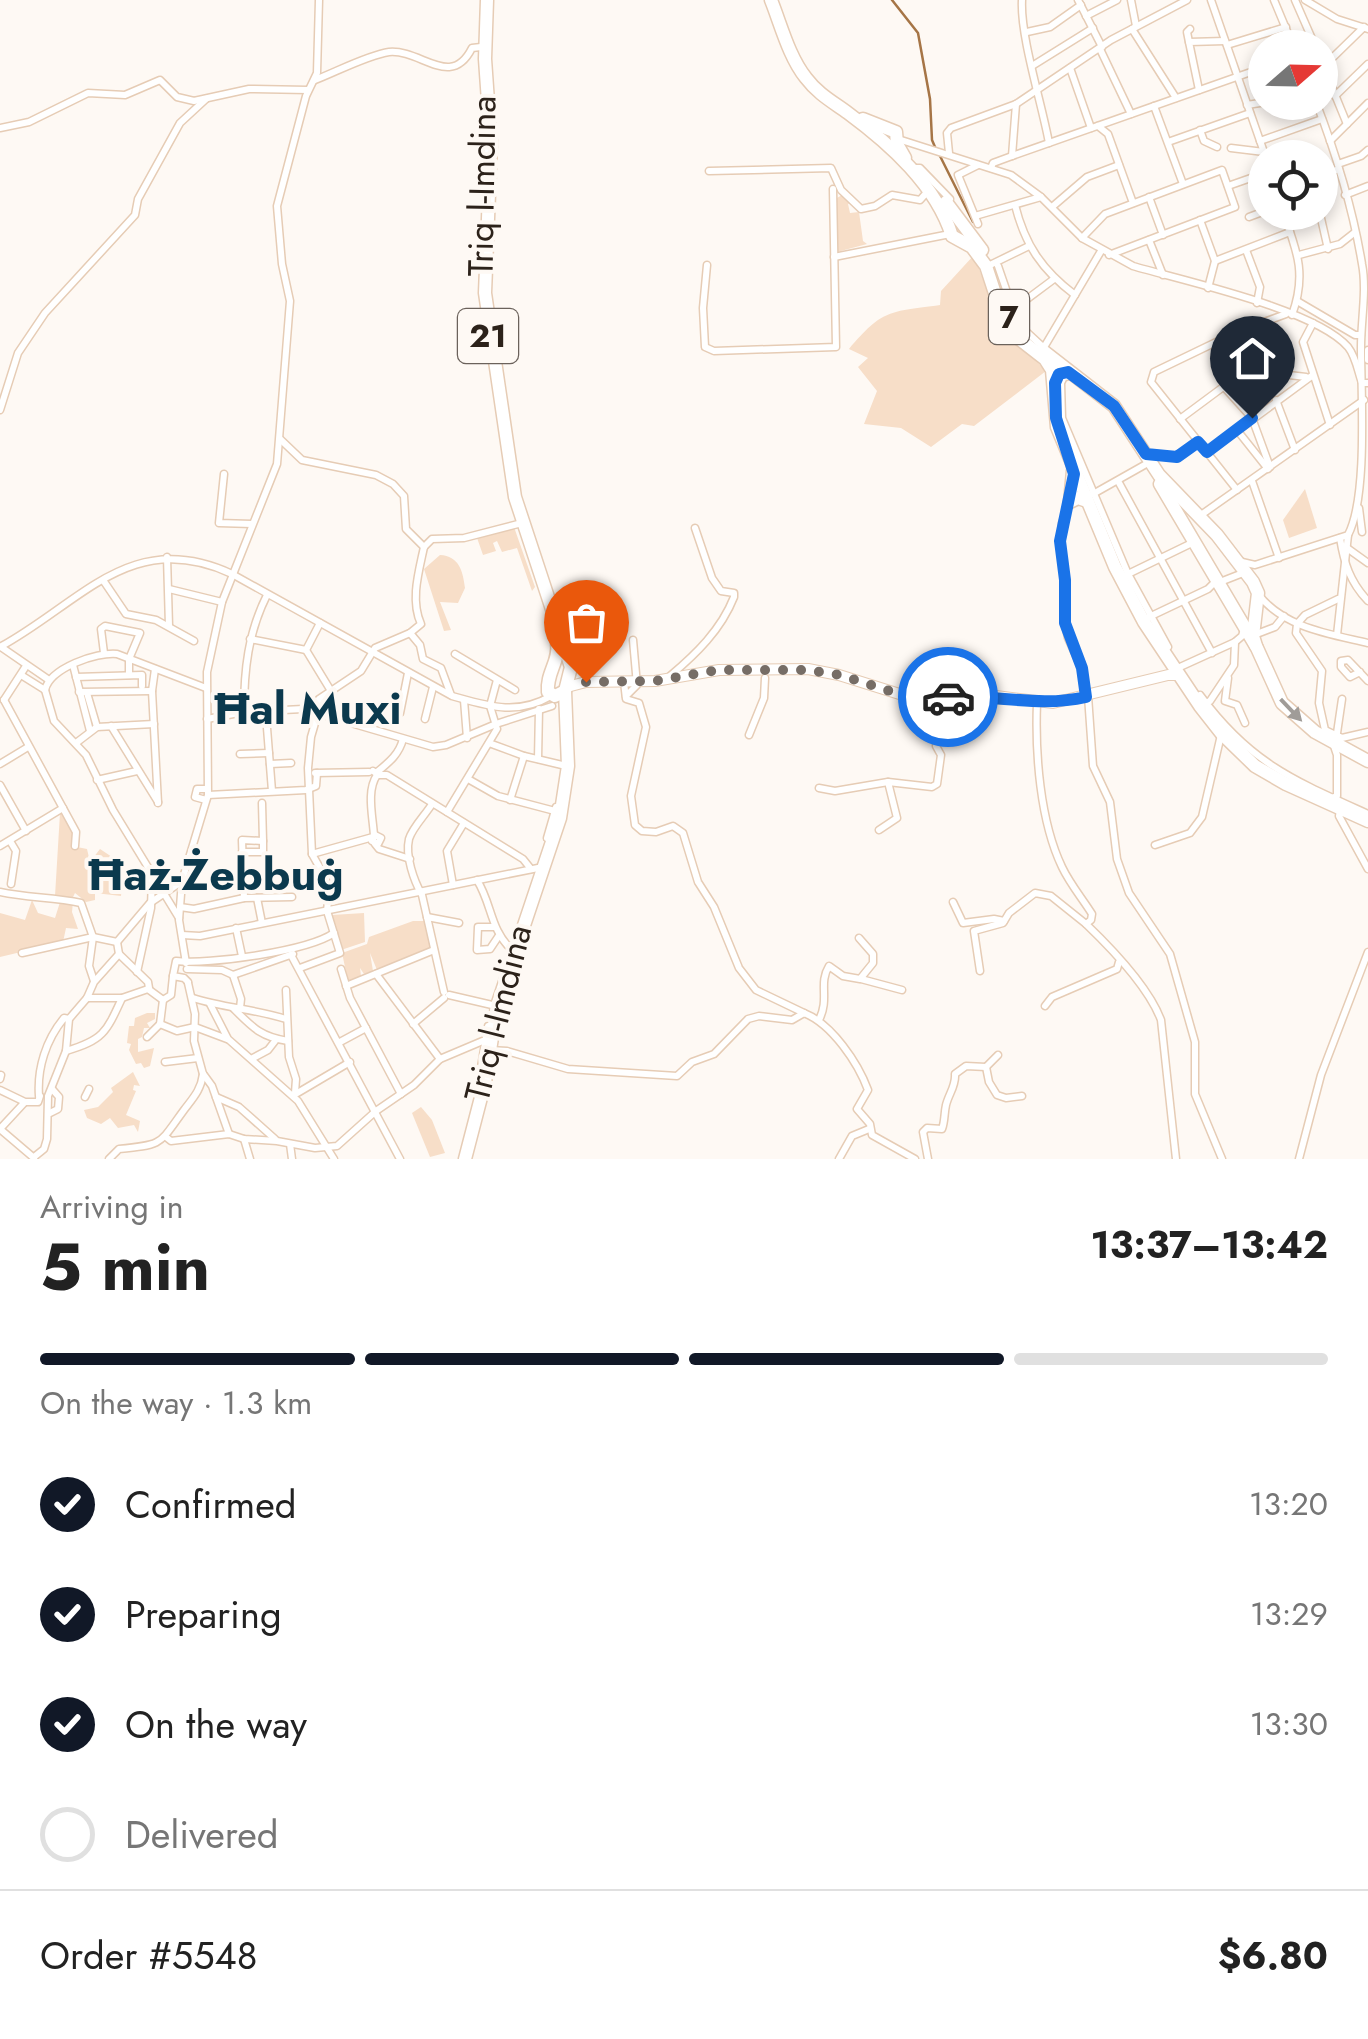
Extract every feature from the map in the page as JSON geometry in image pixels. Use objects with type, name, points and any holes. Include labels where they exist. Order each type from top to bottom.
[{"type":"highway","name":"Triq l-Imdina","points":[[485,0],[481,47],[486,120],[480,293],[511,497],[565,664],[550,697]]},
{"type":"highway","name":"Triq l-Imdina","points":[[463,1159],[482,1097],[487,1045],[498,1006],[560,818],[568,749],[550,697],[565,664],[515,497],[485,293],[491,144],[485,0]]},
{"type":"highway","name":"7","points":[[774,0],[808,81],[890,140],[947,199],[986,266],[1003,318],[1018,338],[1045,359],[1054,376],[1056,418],[1064,445],[1090,497],[1115,567],[1180,671],[1242,755],[1270,776],[1368,817]]},
{"type":"highway","name":"7","points":[[890,140],[947,218],[963,228],[994,265],[1015,328],[1114,406],[1164,480],[1200,516],[1253,583]]},
{"type":"highway","points":[[1054,376],[1063,372],[1078,379]]},
{"type":"highway","points":[[1064,445],[1074,474],[1070,502]]},
{"type":"highway","points":[[1145,455],[1252,640],[1282,702],[1297,718],[1333,736],[1368,762]]},
{"type":"highway","points":[[1080,481],[1128,574]]},
{"type":"highway","points":[[1070,502],[1090,497]]},
{"type":"highway","points":[[1252,640],[1253,583]]},
{"type":"highway","name":"Triq l-Imdina","points":[[550,697],[562,710],[564,787]]},
{"type":"main road","points":[[1147,620],[1166,661],[1166,670],[1156,678]]},
{"type":"main road","points":[[565,664],[586,682]]},
{"type":"main road","points":[[550,697],[586,682],[665,680],[718,670],[808,670],[840,675],[908,697],[996,696],[1053,704],[1180,671]]},
{"type":"street","points":[[230,1134],[198,1058],[178,908],[207,795],[206,688],[222,602],[278,464],[290,301],[282,264],[278,206],[308,90],[317,74],[319,0]]},
{"type":"street","points":[[1022,0],[1049,143]]},
{"type":"street","points":[[1086,16],[1117,0]]},
{"type":"street","points":[[1132,0],[1134,27],[1176,98]]},
{"type":"street","points":[[948,153],[951,128],[1016,104],[1134,27],[1187,0]]},
{"type":"street","points":[[1212,0],[1248,106]]},
{"type":"street","points":[[1274,0],[1287,30]]},
{"type":"street","points":[[1296,0],[1309,30]]},
{"type":"street","points":[[1305,0],[1364,29],[1368,37]]},
{"type":"street","points":[[1027,32],[1050,27],[1080,3],[1130,114]]},
{"type":"street","points":[[1304,19],[1316,7]]},
{"type":"street","points":[[1189,42],[1226,43],[1286,27]]},
{"type":"street","points":[[1032,66],[1093,28]]},
{"type":"street","points":[[1338,53],[1364,29]]},
{"type":"street","points":[[1190,30],[1186,33],[1200,90]]},
{"type":"street","points":[[314,80],[390,52],[440,66],[458,66],[472,48],[481,47]]},
{"type":"street","points":[[1338,94],[1368,64]]},
{"type":"street","points":[[1070,68],[1094,127],[1108,134]]},
{"type":"street","points":[[991,168],[993,163],[1248,72]]},
{"type":"street","points":[[0,128],[29,122],[88,93],[125,95],[160,80],[178,97],[194,101],[249,89],[308,90]]},
{"type":"street","points":[[0,410],[18,353],[47,310],[135,215],[138,199],[180,123],[206,99]]},
{"type":"street","points":[[1338,101],[1347,124]]},
{"type":"street","points":[[1011,176],[1016,104]]},
{"type":"street","points":[[1331,140],[1368,104]]},
{"type":"street","points":[[1154,106],[1183,184]]},
{"type":"street","points":[[1168,142],[1248,109]]},
{"type":"street","points":[[1265,140],[1319,120]]},
{"type":"street","points":[[1111,122],[1108,134],[1133,203]]},
{"type":"street","points":[[1200,130],[1204,141],[1217,147]]},
{"type":"street","points":[[890,140],[948,153],[1011,176],[1041,197],[1100,251],[1313,324],[1361,358]]},
{"type":"street","points":[[1231,148],[1248,152]]},
{"type":"street","points":[[1339,167],[1368,150]]},
{"type":"street","points":[[1338,164],[1360,252],[1365,290],[1361,358],[1365,383],[1365,474],[1346,535],[1345,565],[1354,585],[1368,600]]},
{"type":"street","points":[[963,228],[958,175],[980,165]]},
{"type":"street","points":[[1052,207],[1087,177],[1119,165]]},
{"type":"street","points":[[709,171],[831,168],[840,190],[861,209],[875,206],[892,195],[920,200],[929,190]]},
{"type":"street","points":[[1082,238],[1105,214],[1222,170],[1235,207],[1110,255]]},
{"type":"street","points":[[1228,186],[1248,179]]},
{"type":"street","points":[[1346,195],[1368,186]]},
{"type":"street","points":[[706,265],[706,347],[714,351],[836,347],[832,189]]},
{"type":"street","points":[[1148,196],[1163,234]]},
{"type":"street","points":[[834,257],[963,228],[1041,197]]},
{"type":"street","points":[[1015,205],[1029,246],[1054,280],[1074,295]]},
{"type":"street","points":[[1200,220],[1215,261],[1208,288]]},
{"type":"street","points":[[1215,261],[1285,230]]},
{"type":"street","points":[[1237,490],[1151,382],[1154,372],[1286,313],[1297,301],[1301,267],[1290,230]]},
{"type":"street","points":[[1324,230],[1328,248]]},
{"type":"street","points":[[1299,255],[1340,244],[1354,233]]},
{"type":"street","points":[[1149,240],[1163,275]]},
{"type":"street","points":[[1340,244],[1360,252]]},
{"type":"street","points":[[990,250],[994,265],[1029,246]]},
{"type":"street","points":[[1246,250],[1260,288],[1257,303]]},
{"type":"street","points":[[1043,349],[1100,251]]},
{"type":"street","points":[[1011,312],[1054,280]]},
{"type":"street","points":[[1297,301],[1364,344]]},
{"type":"street","points":[[1313,324],[1303,342],[1309,376],[1330,426]]},
{"type":"street","points":[[1237,332],[1246,370]]},
{"type":"street","points":[[1180,419],[1246,370],[1309,376]]},
{"type":"street","points":[[1277,374],[1289,390]]},
{"type":"street","points":[[1207,452],[1309,376]]},
{"type":"street","points":[[1078,379],[1064,378],[1061,382],[1062,418],[1090,497],[1147,620],[1216,581],[1253,583],[1279,558],[1365,531],[1359,496]]},
{"type":"street","points":[[1224,386],[1252,418],[1269,468]]},
{"type":"street","points":[[1276,400],[1295,450]]},
{"type":"street","points":[[1200,516],[1364,400]]},
{"type":"street","points":[[1236,430],[1269,468]]},
{"type":"street","points":[[280,438],[302,460],[376,475],[393,484],[404,496],[406,529],[424,547]]},
{"type":"street","points":[[1090,497],[1118,481],[1145,455],[1177,457],[1198,442]]},
{"type":"street","points":[[224,474],[219,523],[252,524]]},
{"type":"street","points":[[1118,481],[1212,653]]},
{"type":"street","points":[[1252,481],[1279,558]]},
{"type":"street","points":[[1070,502],[1060,541],[1065,623],[1082,668],[1094,766],[1110,802],[1117,859],[1129,892],[1171,958],[1195,1042],[1196,1094],[1222,1159]]},
{"type":"street","points":[[300,968],[340,953],[327,911],[329,892],[325,876],[312,854],[310,737],[319,699],[329,687],[362,671],[372,652],[422,624],[417,614],[416,586],[424,547],[432,540],[464,538],[518,524]]},
{"type":"street","points":[[665,680],[721,625],[734,597],[734,593],[721,591],[712,578],[695,528]]},
{"type":"street","points":[[1336,635],[1346,535]]},
{"type":"street","points":[[1128,574],[1194,542]]},
{"type":"street","points":[[1347,548],[1368,563]]},
{"type":"street","points":[[168,558],[169,627]]},
{"type":"street","points":[[49,680],[0,647],[102,580],[143,560],[168,558],[209,563],[232,574],[452,696],[520,709],[550,697]]},
{"type":"street","points":[[102,580],[126,614],[156,620],[194,641]]},
{"type":"street","points":[[1253,583],[1272,609],[1297,624],[1368,644]]},
{"type":"street","points":[[169,588],[222,602]]},
{"type":"street","points":[[244,712],[244,675],[250,639],[267,594]]},
{"type":"street","points":[[1339,598],[1305,615],[1297,624],[1296,633],[1323,664],[1320,711],[1325,730],[1342,738],[1368,732]]},
{"type":"street","points":[[122,630],[126,614]]},
{"type":"street","points":[[1156,845],[1190,833],[1204,812],[1225,731],[1180,671],[1242,636],[1252,640],[1275,627],[1284,616]]},
{"type":"street","points":[[306,650],[320,623]]},
{"type":"street","points":[[104,653],[101,629],[105,626],[140,634],[130,659],[129,676]]},
{"type":"street","points":[[410,633],[420,645],[423,660],[441,668],[452,696]]},
{"type":"street","points":[[250,639],[306,650],[329,687]]},
{"type":"street","points":[[626,696],[638,682],[633,640]]},
{"type":"street","points":[[1218,712],[1237,654],[1235,642]]},
{"type":"street","points":[[206,688],[104,653],[72,665],[49,680],[45,690],[54,721],[86,755],[164,894],[178,908],[244,898],[292,897]]},
{"type":"street","points":[[455,654],[516,690]]},
{"type":"street","points":[[1345,659],[1340,664],[1348,676],[1352,678],[1360,672],[1368,681]]},
{"type":"street","points":[[72,665],[94,728]]},
{"type":"street","points":[[26,666],[2,700],[76,832],[75,846]]},
{"type":"street","points":[[111,726],[162,804],[156,779],[154,669]]},
{"type":"street","points":[[400,713],[408,673]]},
{"type":"street","points":[[21,675],[45,690]]},
{"type":"street","points":[[76,677],[142,675],[142,686]]},
{"type":"street","points":[[1220,698],[1228,677]]},
{"type":"street","points":[[749,735],[764,698],[765,678]]},
{"type":"street","points":[[447,812],[497,729],[490,706],[497,680]]},
{"type":"street","points":[[315,681],[329,687]]},
{"type":"street","points":[[624,682],[628,700],[640,703],[646,728],[632,783],[635,824],[642,831],[656,832],[672,826],[683,833],[698,882],[714,907],[739,968],[756,990],[819,1020],[854,1057],[863,1076],[868,1093],[856,1106],[870,1124],[868,1129],[852,1136],[839,1159]]},
{"type":"street","points":[[425,718],[432,687]]},
{"type":"street","points":[[83,692],[152,691]]},
{"type":"street","points":[[207,719],[244,712],[316,712],[432,746],[467,738],[550,697]]},
{"type":"street","points":[[538,760],[550,697]]},
{"type":"street","points":[[819,788],[835,791],[888,782],[937,785],[941,753],[936,746],[939,730],[934,698]]},
{"type":"street","points":[[1205,702],[1220,698],[1236,704],[1246,723]]},
{"type":"street","points":[[1342,699],[1333,736],[1336,803],[1368,869]]},
{"type":"street","points":[[464,700],[467,738]]},
{"type":"street","points":[[1038,703],[1036,748],[1044,799],[1061,866],[1092,914],[1086,924]]},
{"type":"street","points":[[76,743],[94,728],[154,724]]},
{"type":"street","points":[[267,728],[272,791]]},
{"type":"street","points":[[403,740],[400,750],[373,775],[373,819],[376,840],[386,851],[410,859]]},
{"type":"street","points":[[489,743],[538,760],[564,758]]},
{"type":"street","points":[[0,752],[3,763],[28,747]]},
{"type":"street","points":[[240,754],[270,752]]},
{"type":"street","points":[[510,800],[524,756]]},
{"type":"street","name":"Triq l-Imdina","points":[[487,1045],[492,1005],[555,812],[564,758]]},
{"type":"street","points":[[270,764],[291,763]]},
{"type":"street","points":[[97,780],[137,771]]},
{"type":"street","points":[[313,773],[388,775],[524,859],[535,871]]},
{"type":"street","points":[[144,781],[156,779]]},
{"type":"street","points":[[468,779],[510,800],[555,812]]},
{"type":"street","points":[[879,830],[897,818],[888,782]]},
{"type":"street","points":[[0,785],[26,830]]},
{"type":"street","points":[[207,795],[308,790]]},
{"type":"street","points":[[244,898],[242,840],[263,840],[262,803]]},
{"type":"street","points":[[432,804],[409,838],[410,859],[446,995]]},
{"type":"street","points":[[0,846],[63,808]]},
{"type":"street","points":[[453,885],[447,852],[464,824]]},
{"type":"street","points":[[10,840],[16,851],[11,884]]},
{"type":"street","points":[[312,854],[376,840]]},
{"type":"street","points":[[182,935],[200,936],[535,871]]},
{"type":"street","points":[[137,972],[152,872]]},
{"type":"street","points":[[478,880],[490,900],[498,937],[511,949]]},
{"type":"street","points":[[148,989],[148,982],[120,954],[118,942],[150,903],[182,881]]},
{"type":"street","points":[[0,892],[81,904],[93,937],[89,966],[94,982]]},
{"type":"street","points":[[1005,922],[1008,913],[1040,892],[1071,909],[1119,960],[1154,1006],[1161,1020],[1176,1159]]},
{"type":"street","points":[[257,898],[262,923]]},
{"type":"street","points":[[953,902],[963,923],[994,919],[1005,922]]},
{"type":"street","points":[[427,918],[459,923]]},
{"type":"street","points":[[980,971],[973,932],[1005,922]]},
{"type":"street","points":[[495,927],[478,927],[477,950],[490,949],[498,937]]},
{"type":"street","points":[[236,928],[242,957]]},
{"type":"street","points":[[233,976],[334,933]]},
{"type":"street","points":[[22,953],[93,937],[118,942]]},
{"type":"street","points":[[859,938],[874,960],[860,979]]},
{"type":"street","points":[[346,986],[434,950]]},
{"type":"street","points":[[163,1000],[171,996],[174,963],[185,968],[222,966],[242,957],[291,951]]},
{"type":"street","points":[[291,951],[400,1159]]},
{"type":"street","points":[[1300,1159],[1321,1074],[1368,952]]},
{"type":"street","points":[[0,1090],[25,1102],[38,1102],[46,1093],[65,1049],[70,1019],[94,982],[120,954]]},
{"type":"street","points":[[1045,1006],[1052,997],[1117,969],[1119,960]]},
{"type":"street","points":[[222,966],[233,976],[241,999],[236,1008]]},
{"type":"street","points":[[819,1020],[825,1008],[823,983],[829,966],[843,976],[902,990]]},
{"type":"street","points":[[173,976],[185,968]]},
{"type":"street","points":[[341,969],[401,1094]]},
{"type":"street","points":[[376,974],[440,1059]]},
{"type":"street","points":[[86,998],[122,998],[148,989]]},
{"type":"street","points":[[148,989],[163,1000]]},
{"type":"street","points":[[286,990],[294,1094]]},
{"type":"street","points":[[446,995],[492,1005]]},
{"type":"street","points":[[413,1024],[446,995]]},
{"type":"street","points":[[48,1042],[65,1049],[96,1042],[109,1028],[122,998]]},
{"type":"street","points":[[192,998],[286,1019]]},
{"type":"street","points":[[147,1037],[160,1024],[163,1000]]},
{"type":"street","points":[[210,1004],[228,1040]]},
{"type":"street","points":[[236,1008],[263,1036],[289,1041]]},
{"type":"street","points":[[166,1137],[171,1141],[230,1134],[315,1148],[340,1144],[440,1059],[487,1045],[572,1069],[663,1072],[677,1076],[692,1062],[714,1054],[748,1020],[759,1016],[792,1020],[804,1013]]},
{"type":"street","points":[[25,1102],[0,1129],[34,1158],[44,1149],[50,1114],[58,1109],[59,1097],[46,1093],[38,1078],[48,1042],[64,1018],[70,1019]]},
{"type":"street","points":[[160,1024],[176,1031],[195,1026],[228,1040],[294,1094],[334,1159]]},
{"type":"street","points":[[340,1042],[366,1028]]},
{"type":"street","points":[[252,1059],[275,1041]]},
{"type":"street","points":[[986,1068],[998,1055]]},
{"type":"street","points":[[165,1062],[198,1058]]},
{"type":"street","points":[[294,1094],[350,1062]]},
{"type":"street","points":[[928,1159],[923,1132],[927,1128],[942,1129],[955,1074],[966,1066],[986,1068]]},
{"type":"street","points":[[986,1068],[997,1095],[1022,1096]]},
{"type":"street","points":[[109,1159],[119,1148],[142,1148],[166,1137],[191,1104],[203,1074]]},
{"type":"street","points":[[216,1097],[239,1107],[277,1141]]},
{"type":"street","points":[[868,1129],[876,1138],[915,1159]]},
{"type":"street","points":[[244,1139],[250,1159]]},
{"type":"street","points":[[290,1144],[292,1159]]},
{"type":"shaded area","points":[[844,194],[852,202],[848,204],[850,213],[859,212],[863,241],[867,244],[837,252],[835,199]]},
{"type":"shaded area","points":[[974,255],[999,323],[1046,371],[974,426],[962,424],[931,447],[901,428],[864,424],[877,391],[858,367],[868,358],[849,349],[879,319],[909,309],[940,305],[941,291]]},
{"type":"shaded area","points":[[1305,489],[1317,528],[1289,538],[1283,520]]},
{"type":"shaded area","points":[[514,527],[535,587],[532,591],[517,548],[502,552],[497,541],[493,543],[496,551],[483,555],[476,535]]},
{"type":"shaded area","points":[[440,555],[452,558],[459,566],[465,588],[458,603],[440,602],[451,630],[444,631],[424,569]]},
{"type":"shaded area","points":[[60,813],[75,834],[77,847],[87,849],[90,862],[100,849],[124,865],[121,896],[95,893],[95,900],[86,902],[75,893],[72,899],[55,896]]},
{"type":"shaded area","points":[[61,899],[73,902],[78,929],[66,928],[63,942],[0,957],[0,913],[25,920],[32,900],[38,913],[55,918]]},
{"type":"shaded area","points":[[364,913],[365,942],[341,950],[332,915]]},
{"type":"shaded area","points":[[413,921],[425,921],[429,950],[377,970],[370,953],[373,971],[364,974],[360,968],[361,976],[348,981],[342,953],[367,944],[369,937]]},
{"type":"shaded area","points":[[147,1013],[155,1013],[155,1019],[147,1023],[150,1028],[144,1028],[138,1039],[138,1052],[154,1048],[150,1066],[144,1068],[141,1063],[136,1064],[129,1050],[131,1044],[127,1043],[129,1026]]},
{"type":"shaded area","points":[[133,1072],[140,1086],[134,1085],[136,1091],[126,1115],[140,1121],[138,1132],[134,1125],[118,1128],[110,1118],[101,1124],[87,1118],[84,1110],[98,1107],[113,1092],[111,1088]]},
{"type":"shaded area","points":[[421,1107],[432,1120],[445,1153],[430,1157],[412,1113]]},
{"type":"waterway","points":[[892,0],[918,33],[935,147]]},
{"type":"waterway","points":[[939,154],[973,222]]},
{"type":"way so far","points":[[586,682],[655,681],[718,670],[808,670],[840,675],[908,697],[948,697]]},
{"type":"district","name":"Ħal Muxi","points":[[308,708]]},
{"type":"district","name":"Ħaż-Żebbuġ","points":[[216,874]]},
{"type":"route","points":[[948,697],[996,696],[1053,704],[1086,697],[1082,668],[1065,623],[1060,541],[1074,474],[1057,427],[1055,383],[1059,374],[1068,372],[1104,396],[1146,454],[1177,457],[1198,442],[1207,452],[1252,418]]}]
